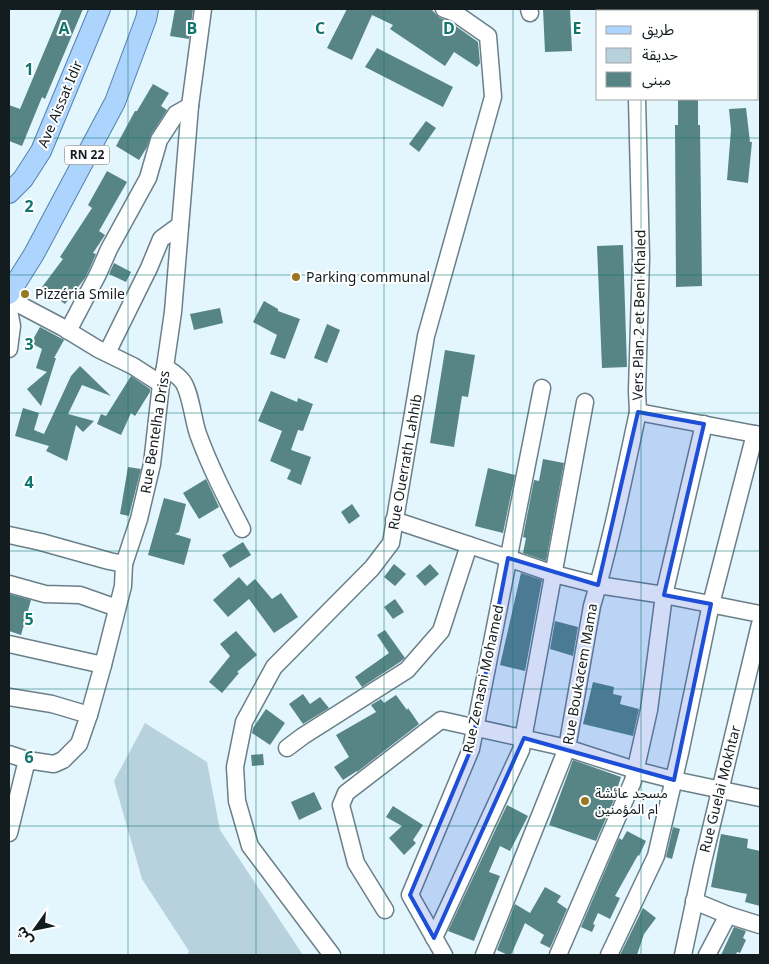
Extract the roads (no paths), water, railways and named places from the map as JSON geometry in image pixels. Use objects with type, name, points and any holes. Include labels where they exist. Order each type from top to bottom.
[{"type":"main road","name":"Ave Aissat Idir","points":[[9,193],[23,179],[41,151],[100,9]]},
{"type":"main road","name":"RN 22","points":[[9,294],[34,254],[115,102],[148,9]]},
{"type":"street","name":"Rue Bentelha Driss","points":[[9,754],[27,760],[54,764],[63,760],[79,744],[103,665],[123,586],[124,564],[139,519],[152,464],[161,384],[166,367],[173,312],[190,106],[203,9]]},
{"type":"street","name":"Rue Ouerrath Lahhib","points":[[332,955],[250,846],[237,801],[235,767],[244,722],[274,667],[372,568],[391,543],[426,336],[493,97],[488,36],[456,13],[444,9]]},
{"type":"street","name":"Vers Plan 2 et Beni Khaled","points":[[637,100],[641,258],[638,412],[758,435]]},
{"type":"street","points":[[68,331],[109,249],[148,178],[159,140],[176,114],[190,106]]},
{"type":"street","points":[[107,353],[149,268],[161,239],[180,225]]},
{"type":"street","points":[[9,299],[133,366],[161,384]]},
{"type":"street","points":[[9,310],[12,326],[9,349]]},
{"type":"street","points":[[166,367],[183,382],[197,432],[217,481],[242,529]]},
{"type":"street","name":"Rue Zenasni Mohamed","points":[[444,955],[410,895],[471,749],[542,388]]},
{"type":"street","points":[[434,938],[521,750],[585,402]]},
{"type":"street","name":"Rue Boukacem Mama","points":[[484,955],[567,748],[592,606],[625,474],[638,412]]},
{"type":"street","points":[[558,955],[633,781],[649,710],[664,595],[704,424]]},
{"type":"street","points":[[609,955],[656,856],[711,604],[758,435]]},
{"type":"street","points":[[394,520],[554,574],[598,585],[664,595],[760,614]]},
{"type":"street","points":[[9,535],[124,564]]},
{"type":"street","points":[[287,748],[302,736],[407,670],[442,631],[469,545]]},
{"type":"street","points":[[9,584],[45,594],[80,596],[117,608]]},
{"type":"street","name":"Rue Guelai Mokhtar","points":[[683,955],[694,901],[760,624]]},
{"type":"street","points":[[9,644],[103,665]]},
{"type":"street","points":[[9,697],[52,704],[89,715]]},
{"type":"street","points":[[384,910],[356,864],[342,805],[346,793],[441,720],[567,748],[674,780],[760,798]]},
{"type":"street","points":[[9,833],[27,760]]},
{"type":"street","points":[[694,901],[760,925]]},
{"type":"street","points":[[707,955],[728,914]]},
{"type":"place","name":"Parking communal","points":[[296,277]]},
{"type":"place","name":"Pizzéria Smile","points":[[25,294]]},
{"type":"place","name":"مسجد عائشة ام المؤمنين","points":[[585,801]]}]
